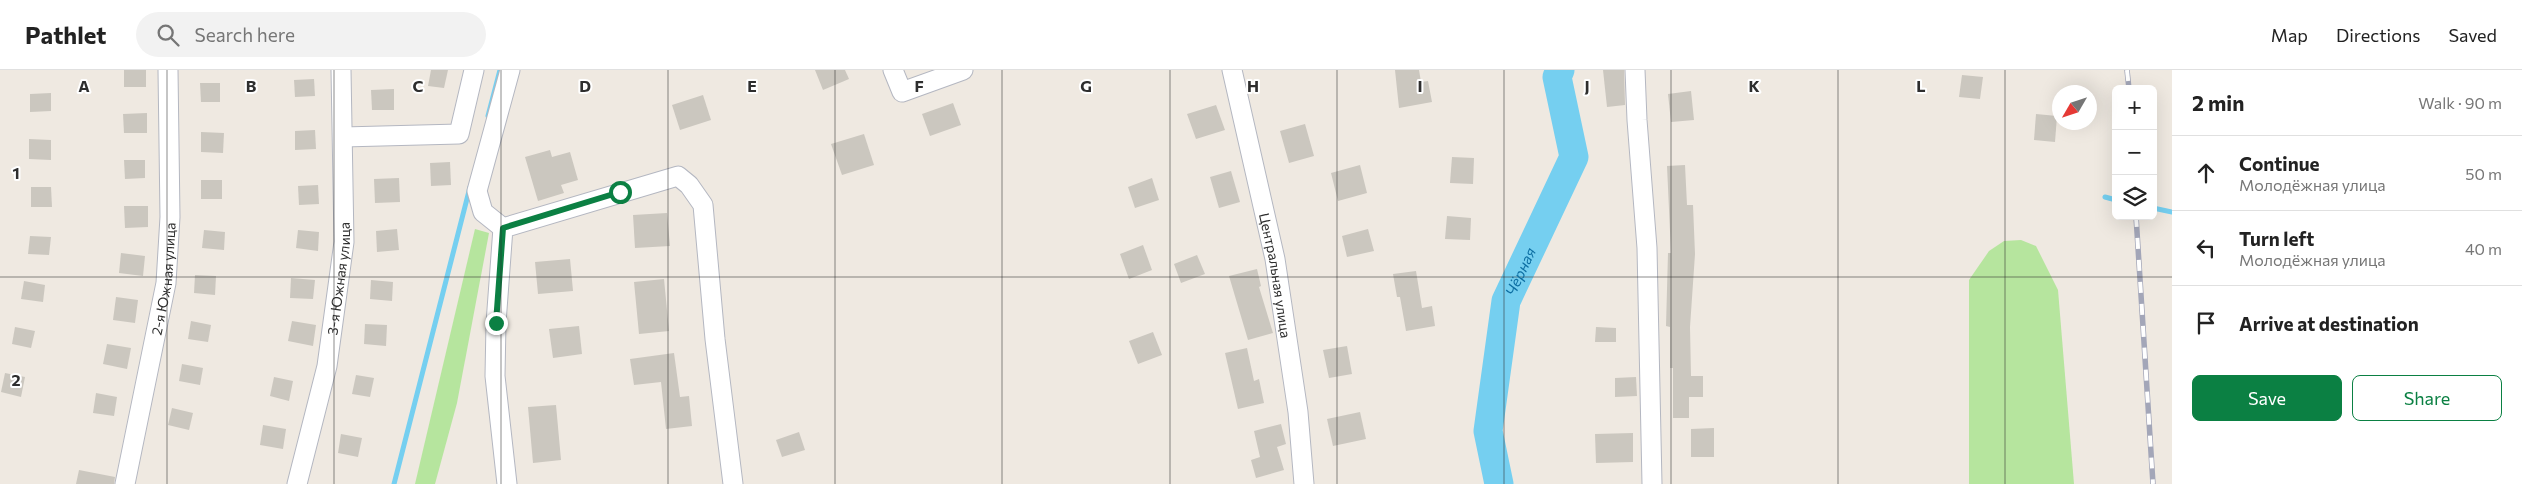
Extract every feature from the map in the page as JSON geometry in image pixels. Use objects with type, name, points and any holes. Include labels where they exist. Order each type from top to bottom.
[{"type":"street","name":"2-я Южная улица","points":[[125,484],[166,283],[170,217],[168,70]]},
{"type":"street","name":"3-я Южная улица","points":[[297,484],[327,366],[344,242],[344,137],[341,70]]},
{"type":"street","points":[[344,137],[459,134],[474,70]]},
{"type":"street","points":[[503,228],[483,212],[477,191],[510,70]]},
{"type":"street","points":[[893,70],[902,92],[963,70]]},
{"type":"street","name":"Центральная улица","points":[[1232,70],[1275,259],[1298,412],[1304,484]]},
{"type":"street","points":[[1636,70],[1637,120],[1647,248],[1652,484]]},
{"type":"street","points":[[503,228],[678,176],[689,186],[703,205],[715,339],[733,484]]},
{"type":"street","points":[[503,228],[496,323],[495,376],[507,484]]},
{"type":"green space","points":[[475,229],[489,233],[457,403],[435,484],[415,484]]},
{"type":"green space","points":[[2021,240],[2036,246],[2058,290],[2074,484],[1969,484],[1969,280],[1989,251],[2004,241]]},
{"type":"building","points":[[124,70],[146,70],[146,87],[124,87]]},
{"type":"building","points":[[431,70],[448,70],[444,88],[428,86]]},
{"type":"building","points":[[815,70],[845,70],[849,79],[823,90]]},
{"type":"building","points":[[1395,70],[1419,70],[1421,82],[1428,81],[1432,102],[1399,108]]},
{"type":"building","points":[[1603,70],[1624,70],[1625,105],[1607,107]]},
{"type":"building","points":[[1962,75],[1983,77],[1980,99],[1959,97]]},
{"type":"building","points":[[314,79],[315,96],[295,97],[294,80]]},
{"type":"building","points":[[200,83],[220,83],[220,102],[201,102]]},
{"type":"building","points":[[394,89],[394,110],[372,110],[371,90]]},
{"type":"building","points":[[1691,91],[1694,120],[1671,122],[1668,94]]},
{"type":"building","points":[[51,93],[51,111],[30,112],[30,94]]},
{"type":"building","points":[[703,95],[711,120],[680,130],[672,105]]},
{"type":"building","points":[[953,103],[961,125],[930,136],[922,114]]},
{"type":"building","points":[[1216,105],[1225,130],[1196,139],[1187,114]]},
{"type":"building","points":[[147,113],[147,133],[124,133],[123,114]]},
{"type":"building","points":[[2036,114],[2052,116],[2052,130],[2056,130],[2055,142],[2034,140]]},
{"type":"building","points":[[1305,124],[1314,156],[1289,163],[1280,131]]},
{"type":"building","points":[[315,130],[316,149],[295,150],[295,131]]},
{"type":"building","points":[[201,132],[224,133],[223,153],[201,152]]},
{"type":"building","points":[[864,134],[874,165],[842,175],[831,144]]},
{"type":"building","points":[[29,139],[51,140],[51,160],[29,159]]},
{"type":"building","points":[[550,150],[552,157],[570,152],[578,180],[561,185],[564,193],[538,201],[525,157]]},
{"type":"building","points":[[1452,157],[1474,158],[1473,184],[1450,183]]},
{"type":"building","points":[[124,160],[145,160],[145,178],[125,179]]},
{"type":"building","points":[[450,162],[451,185],[431,186],[430,163]]},
{"type":"building","points":[[1360,165],[1367,193],[1338,201],[1331,173]]},
{"type":"building","points":[[1685,165],[1687,205],[1693,205],[1695,254],[1690,327],[1691,376],[1703,376],[1703,397],[1689,397],[1689,418],[1673,418],[1673,368],[1670,368],[1670,327],[1666,326],[1668,253],[1671,253],[1667,166]]},
{"type":"building","points":[[1231,171],[1240,202],[1219,208],[1210,177]]},
{"type":"building","points":[[399,178],[400,202],[375,203],[374,179]]},
{"type":"building","points":[[1152,178],[1159,200],[1135,208],[1128,187]]},
{"type":"building","points":[[201,180],[222,180],[222,199],[201,199]]},
{"type":"building","points":[[318,185],[319,204],[299,205],[298,186]]},
{"type":"building","points":[[31,187],[51,187],[52,207],[31,207]]},
{"type":"building","points":[[124,206],[148,206],[148,227],[125,228]]},
{"type":"building","points":[[667,213],[670,246],[635,248],[633,215]]},
{"type":"building","points":[[1447,216],[1471,218],[1470,240],[1445,239]]},
{"type":"building","points":[[397,229],[399,250],[377,252],[376,231]]},
{"type":"building","points":[[1368,229],[1374,251],[1347,257],[1342,236]]},
{"type":"building","points":[[204,230],[225,232],[224,250],[202,248]]},
{"type":"building","points":[[298,230],[319,232],[318,251],[296,248]]},
{"type":"building","points":[[30,236],[51,237],[49,255],[28,254]]},
{"type":"building","points":[[1143,245],[1152,270],[1129,279],[1120,254]]},
{"type":"building","points":[[121,253],[145,256],[143,276],[119,273]]},
{"type":"building","points":[[1197,255],[1205,274],[1181,283],[1174,264]]},
{"type":"building","points":[[570,259],[573,291],[538,294],[535,262]]},
{"type":"building","points":[[1257,269],[1261,286],[1259,287],[1273,333],[1248,340],[1229,276]]},
{"type":"building","points":[[1416,271],[1422,308],[1432,306],[1435,326],[1406,331],[1400,297],[1397,297],[1393,274]]},
{"type":"building","points":[[195,275],[216,276],[215,295],[194,293]]},
{"type":"building","points":[[291,278],[315,280],[313,299],[290,298]]},
{"type":"building","points":[[664,279],[669,331],[639,334],[634,282]]},
{"type":"building","points":[[371,280],[393,282],[392,301],[370,299]]},
{"type":"building","points":[[24,281],[45,285],[43,302],[21,299]]},
{"type":"building","points":[[116,297],[138,300],[135,323],[113,320]]},
{"type":"building","points":[[191,321],[211,325],[208,342],[188,339]]},
{"type":"building","points":[[292,321],[316,325],[313,346],[288,341]]},
{"type":"building","points":[[365,324],[387,325],[386,346],[364,344]]},
{"type":"building","points":[[579,326],[582,354],[553,358],[549,329]]},
{"type":"building","points":[[15,327],[35,331],[31,348],[12,344]]},
{"type":"building","points":[[1596,327],[1616,328],[1616,342],[1595,342]]},
{"type":"building","points":[[1153,332],[1162,355],[1138,364],[1129,341]]},
{"type":"building","points":[[107,344],[131,348],[127,369],[103,364]]},
{"type":"building","points":[[1347,346],[1352,374],[1329,378],[1323,350]]},
{"type":"building","points":[[1247,348],[1254,381],[1259,379],[1264,403],[1238,409],[1225,353]]},
{"type":"building","points":[[674,353],[680,397],[689,396],[692,426],[666,429],[661,382],[634,385],[630,359]]},
{"type":"building","points":[[182,364],[203,368],[200,385],[179,381]]},
{"type":"building","points":[[5,373],[25,377],[21,397],[1,392]]},
{"type":"building","points":[[356,375],[374,378],[370,397],[352,394]]},
{"type":"building","points":[[274,377],[293,381],[289,401],[270,396]]},
{"type":"building","points":[[1636,377],[1637,396],[1615,397],[1615,378]]},
{"type":"building","points":[[96,393],[117,397],[114,416],[93,413]]},
{"type":"building","points":[[556,405],[561,460],[533,463],[528,407]]},
{"type":"building","points":[[172,408],[193,413],[189,430],[168,425]]},
{"type":"building","points":[[1360,412],[1366,439],[1333,446],[1327,419]]},
{"type":"building","points":[[1281,424],[1286,444],[1277,447],[1284,470],[1256,478],[1251,460],[1260,457],[1254,431]]},
{"type":"building","points":[[263,425],[286,429],[283,449],[260,445]]},
{"type":"building","points":[[1714,428],[1714,457],[1691,457],[1691,429]]},
{"type":"building","points":[[799,432],[805,450],[782,457],[776,440]]},
{"type":"building","points":[[1633,433],[1633,462],[1596,463],[1595,434]]},
{"type":"building","points":[[341,434],[362,438],[358,457],[338,453]]},
{"type":"building","points":[[79,470],[115,477],[114,484],[76,484]]},
{"type":"waterway","points":[[488,116],[500,70]]},
{"type":"waterway","name":"Чёрная","points":[[1499,484],[1488,431],[1506,301],[1574,157],[1557,77],[1560,70]]},
{"type":"waterway","points":[[394,484],[470,187]]},
{"type":"waterway","points":[[2105,197],[2112,199]]},
{"type":"waterway","points":[[2157,209],[2172,212]]},
{"type":"railway","points":[[2127,70],[2129,85]]},
{"type":"railway","points":[[2136,220],[2153,484]]},
{"type":"route","points":[[496,323],[503,228],[620,192]]}]
